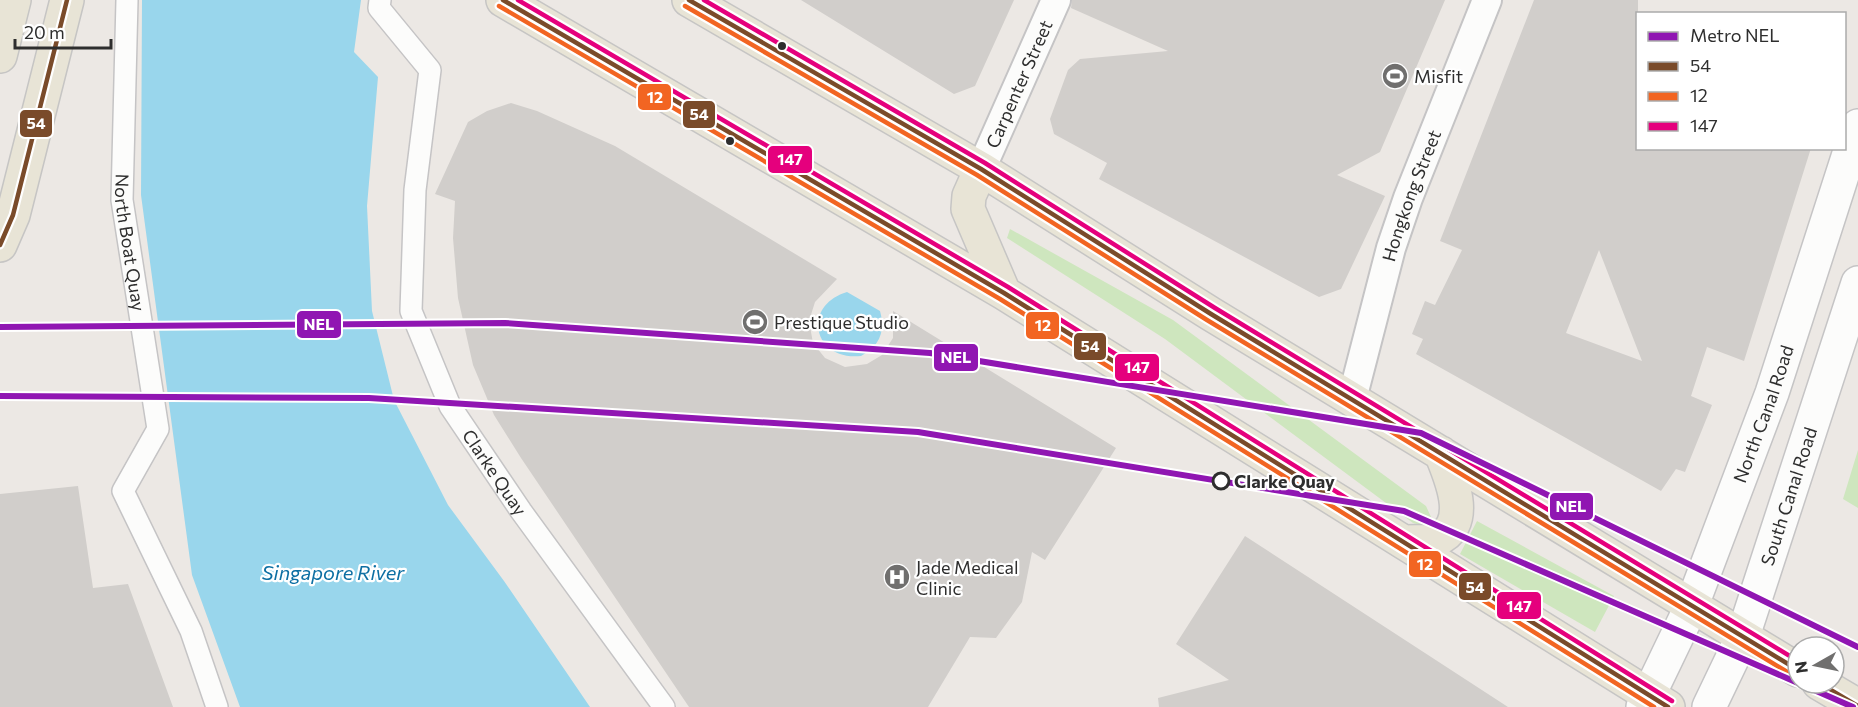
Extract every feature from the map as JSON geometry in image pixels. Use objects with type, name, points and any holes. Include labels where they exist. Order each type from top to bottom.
[{"type":"main road","points":[[0,56],[14,0]]},
{"type":"main road","points":[[0,245],[13,215],[67,0]]},
{"type":"main road","points":[[689,0],[981,169],[1211,314],[1786,663]]},
{"type":"main road","points":[[507,2],[1004,293],[1407,542],[1653,703]]},
{"type":"main road","points":[[981,169],[969,196],[968,209],[1004,293]]},
{"type":"main road","points":[[1407,542],[1434,540],[1444,535],[1452,525],[1458,507],[1454,483],[1441,453]]},
{"type":"main road","points":[[1839,695],[1858,706]]},
{"type":"street","name":"North Boat Quay","points":[[127,0],[122,200],[158,429],[123,492],[191,631],[217,707]]},
{"type":"street","name":"Carpenter Street","points":[[981,169],[1056,0]]},
{"type":"street","name":"Hongkong Street","points":[[1352,399],[1398,228],[1487,0]]},
{"type":"street","name":"Clarke Quay","points":[[380,4],[430,70],[415,190],[411,311],[445,396],[521,511],[664,707]]},
{"type":"street","name":"North Canal Road","points":[[1653,703],[1772,393],[1858,126]]},
{"type":"street","name":"South Canal Road","points":[[1709,707],[1743,636],[1858,283]]},
{"type":"green space","points":[[1010,229],[1173,320],[1426,506],[1431,517],[1424,526],[1413,523],[1165,339],[1007,238]]},
{"type":"green space","points":[[1858,450],[1858,508],[1843,499]]},
{"type":"green space","points":[[1477,521],[1614,596],[1595,632],[1460,554]]},
{"type":"water","name":"Singapore River","points":[[142,0],[361,0],[354,52],[378,77],[367,206],[372,311],[394,400],[448,505],[504,581],[590,707],[240,707],[192,575],[141,195]]},
{"type":"water","points":[[847,292],[880,311],[882,319],[877,343],[861,356],[845,355],[832,350],[823,342],[819,331],[819,320],[823,309],[832,299]]},
{"type":"building","points":[[801,0],[1014,0],[975,86],[954,94]]},
{"type":"building","points":[[1072,0],[1445,0],[1380,152],[1337,175],[1385,196],[1341,289],[1319,297],[1099,179],[1107,163],[1054,134],[1050,119],[1068,70],[1080,59],[1168,51],[1071,8]]},
{"type":"building","points":[[1534,0],[1638,0],[1638,12],[1636,12],[1636,150],[1810,150],[1744,361],[1707,347],[1691,396],[1712,405],[1685,472],[1676,469],[1661,491],[1416,354],[1423,339],[1412,334],[1425,301],[1435,305],[1462,250],[1440,241]],"holes":[[[1599,250],[1642,361],[1566,333]]]},
{"type":"building","points":[[511,103],[537,111],[615,146],[837,279],[815,302],[809,321],[813,343],[825,358],[845,367],[867,364],[882,355],[893,338],[893,311],[1116,448],[1045,560],[1032,552],[1022,602],[996,638],[970,637],[928,707],[689,707],[521,458],[494,415],[473,365],[458,298],[453,238],[455,201],[435,194],[468,122],[487,111]]},
{"type":"building","points":[[78,486],[93,588],[128,584],[173,707],[0,707],[0,494]]},
{"type":"building","points":[[1245,536],[1508,707],[1159,707],[1158,698],[1229,680],[1176,644]]},
{"type":"metro line","name":"NEL","points":[[0,327],[505,323],[930,353],[1421,433],[1858,647]]},
{"type":"metro line","name":"NEL","points":[[0,396],[369,398],[918,432],[1404,511],[1786,678]]},
{"type":"metro line","name":"NEL","points":[[1826,695],[1853,707]]},
{"type":"transit line","name":"54","points":[[0,245],[13,215],[67,0]]},
{"type":"transit line","name":"54","points":[[503,0],[1004,293],[1668,707]]},
{"type":"transit line","name":"147","points":[[518,0],[1008,287],[1672,701]]},
{"type":"transit line","name":"54","points":[[689,0],[981,169],[1211,314],[1786,663]]},
{"type":"transit line","name":"147","points":[[704,0],[985,163],[1215,308],[1786,654]]},
{"type":"transit line","name":"12","points":[[499,6],[1000,299],[1654,707]]},
{"type":"transit line","name":"12","points":[[685,6],[977,175],[1207,320],[1786,671]]},
{"type":"transit line","name":"54","points":[[1839,695],[1858,706]]},
{"type":"place","name":"Misfit","points":[[1395,76]]},
{"type":"place","name":"Prestique Studio","points":[[755,322]]},
{"type":"place","name":"Clarke Quay","points":[[1221,481]]},
{"type":"place","name":"Jade Medical Clinic","points":[[897,577]]}]
